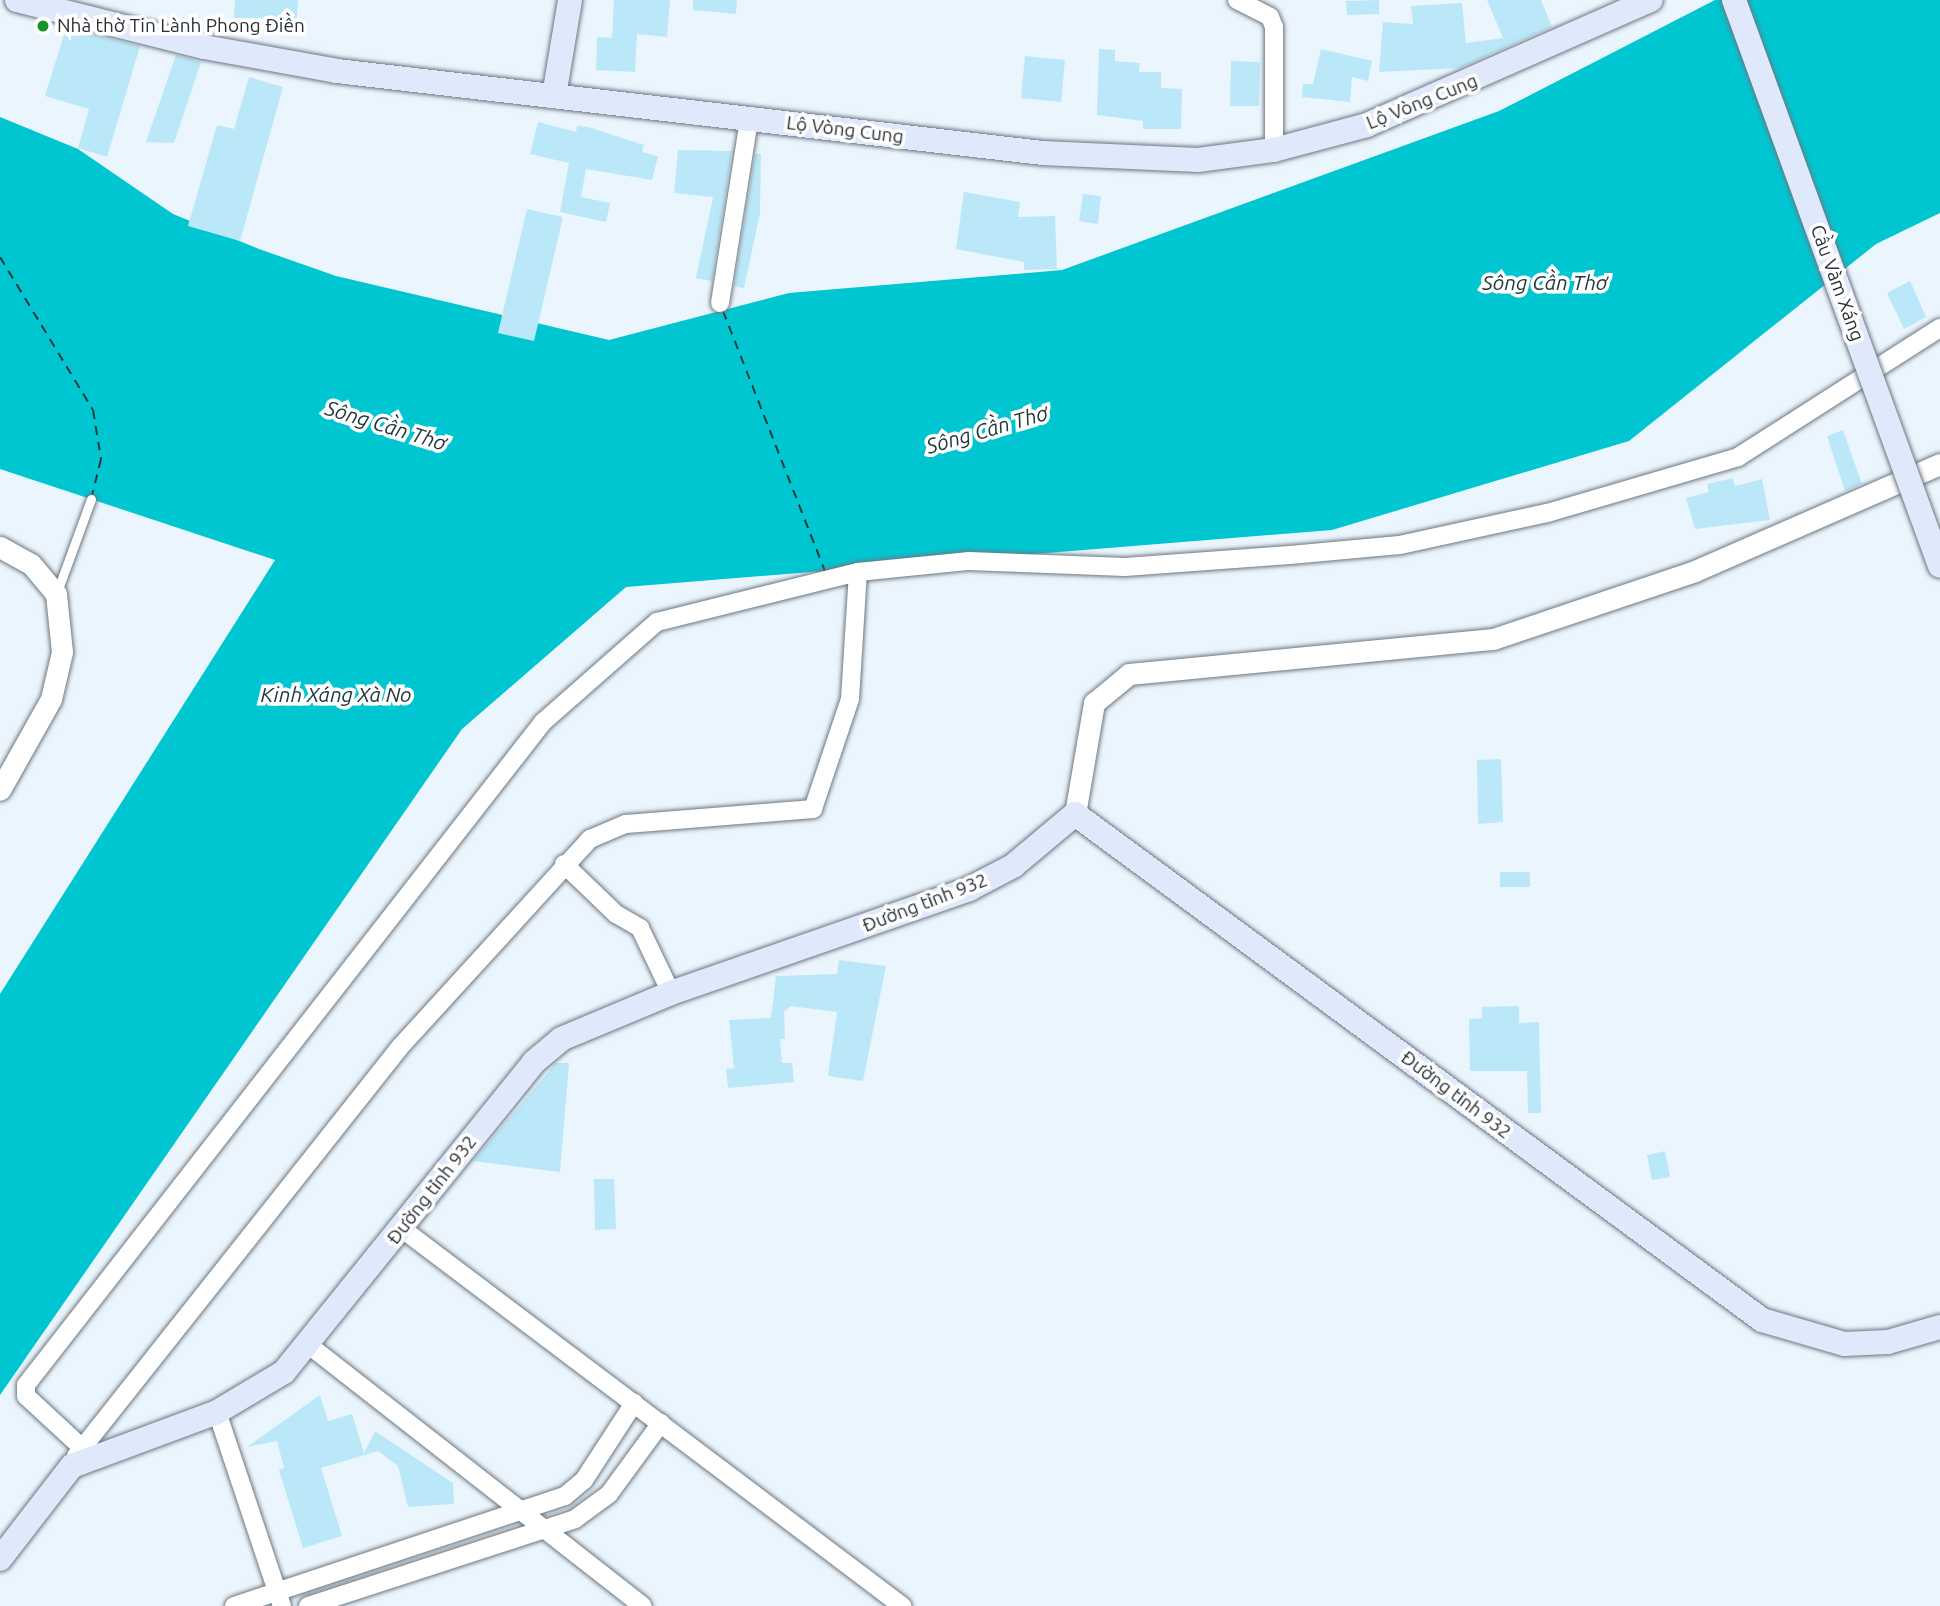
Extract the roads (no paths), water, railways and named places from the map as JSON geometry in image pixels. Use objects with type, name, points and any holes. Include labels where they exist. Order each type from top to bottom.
[{"type":"main road","name":"Lộ Vòng Cung","points":[[18,0],[204,47],[554,96],[1042,153],[1198,160],[1274,150],[1367,125],[1651,0]]},
{"type":"main road","points":[[554,96],[570,0]]},
{"type":"main road","name":"Cầu Vàm Xáng","points":[[1734,0],[1940,566]]},
{"type":"main road","name":"Đường tỉnh 932","points":[[76,1456],[217,1412],[284,1372],[310,1346],[401,1228],[547,1050],[576,1030],[670,992],[969,889],[1035,850],[1075,814],[1762,1320],[1802,1336],[1844,1344],[1888,1342],[1940,1327]]},
{"type":"main road","points":[[0,1559],[76,1456]]},
{"type":"street","points":[[1237,0],[1270,17],[1274,27],[1274,150]]},
{"type":"street","points":[[720,303],[749,119]]},
{"type":"street","points":[[858,572],[850,699],[813,809],[607,827],[564,864],[400,1046],[76,1456],[26,1396],[26,1385],[543,722],[657,622],[826,575],[969,561],[1125,567],[1290,555],[1400,545],[1547,513],[1738,457],[1940,328]]},
{"type":"street","points":[[1075,814],[1094,704],[1129,674],[1493,639],[1695,570],[1940,464]]},
{"type":"street","points":[[0,547],[32,564],[56,594],[62,652],[51,699],[0,790]]},
{"type":"street","points":[[564,864],[640,928],[670,992]]},
{"type":"street","points":[[401,1228],[902,1606]]},
{"type":"street","points":[[310,1346],[514,1509],[643,1606]]},
{"type":"street","points":[[234,1606],[279,1598],[578,1487],[634,1403]]},
{"type":"street","points":[[217,1412],[279,1598]]},
{"type":"street","points":[[308,1606],[543,1531],[609,1494],[661,1423]]},
{"type":"lane","points":[[56,594],[91,499]]},
{"type":"water","name":"Sông Cần Thơ","points":[[1715,0],[1940,0],[1940,213],[1876,244],[1629,441],[1332,530],[626,587],[462,729],[0,1395],[0,994],[275,560],[0,469],[0,117],[78,149],[173,214],[259,249],[336,276],[609,340],[789,293],[1062,270],[1499,111]]},
{"type":"place","name":"Nhà thờ Tin Lành Phong Điền","points":[[43,26]]},
{"type":"water label","name":"Kinh Xáng Xà No","points":[[336,694]]}]
